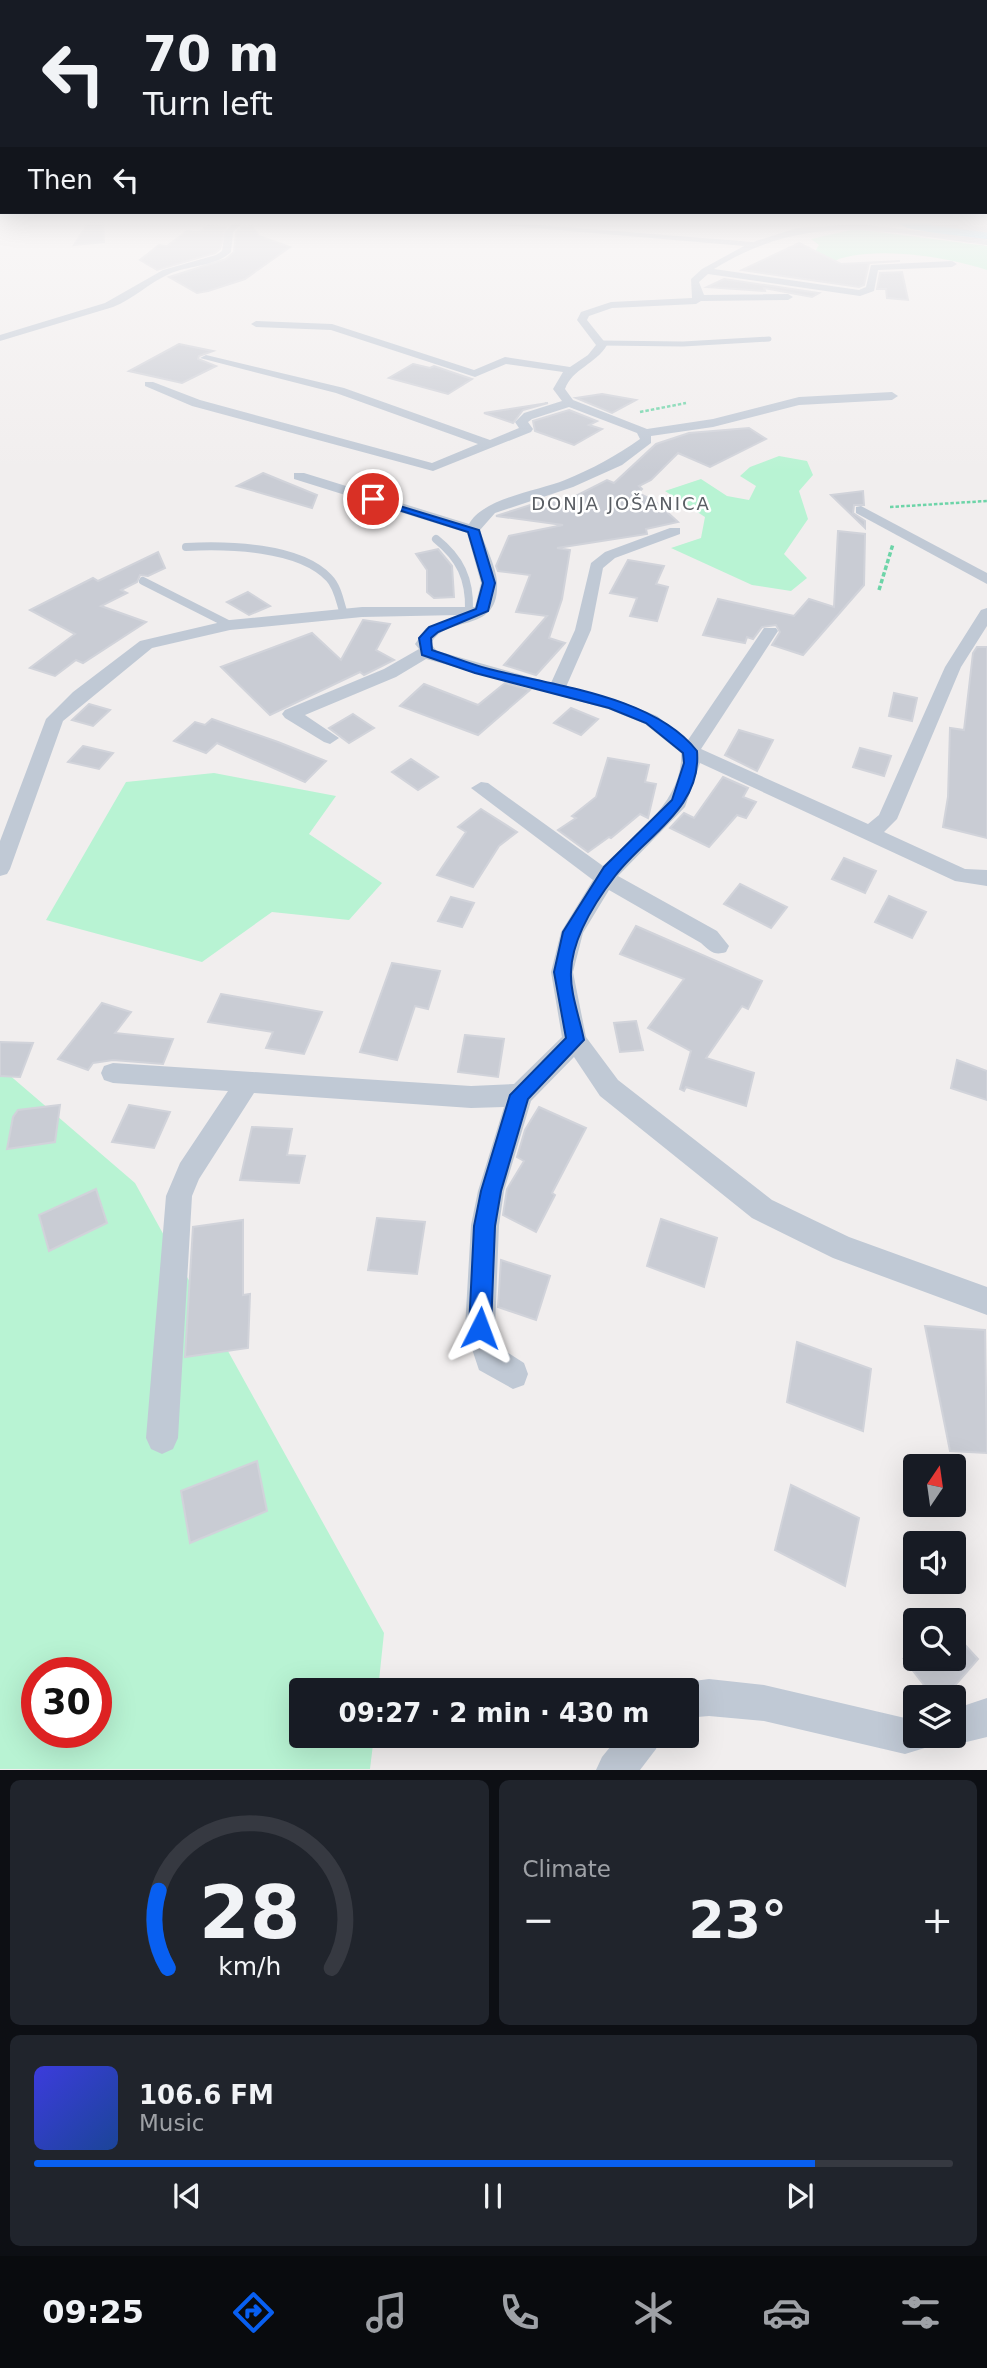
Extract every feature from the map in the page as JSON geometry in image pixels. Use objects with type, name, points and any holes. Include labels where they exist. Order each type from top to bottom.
[{"type":"street","points":[[0,338],[107,306]]},
{"type":"street","points":[[609,306],[590,311],[582,320],[601,343],[600,350],[569,370],[559,389],[569,402],[639,430],[713,423],[799,401],[892,397]]},
{"type":"street","points":[[256,324],[332,327],[475,374],[505,360],[569,370]]},
{"type":"street","points":[[206,358],[340,390],[490,444]]},
{"type":"street","points":[[149,384],[196,403],[433,467],[527,429],[522,422],[528,416],[569,402]]},
{"type":"street","points":[[426,652],[425,638],[434,629],[475,611],[489,583],[473,530],[478,520],[490,510],[568,484],[617,462],[647,440],[639,430]]},
{"type":"street","points":[[299,476],[473,530]]},
{"type":"street","points":[[861,510],[987,579]]},
{"type":"street","points":[[556,690],[578,647],[593,598],[596,566],[610,555],[675,531]]},
{"type":"street","points":[[0,869],[55,719],[79,696],[146,644],[230,625],[344,614],[475,611]]},
{"type":"street","points":[[869,834],[887,820],[953,667],[987,613]]},
{"type":"street","points":[[770,631],[690,751],[691,763],[678,802],[605,878],[572,932],[562,972],[575,1040],[609,1088],[762,1209],[843,1248],[987,1301]]},
{"type":"street","points":[[330,738],[291,714],[390,673],[426,652],[480,671],[614,705],[651,720],[690,751],[962,876],[987,878]]},
{"type":"street","points":[[481,788],[605,878],[709,937],[718,946]]},
{"type":"street","points":[[513,1374],[490,1359],[480,1328],[485,1226],[491,1191],[520,1095],[575,1040]]},
{"type":"street","points":[[113,1073],[471,1097],[520,1095]]},
{"type":"street","points":[[162,1437],[179,1196],[189,1172],[248,1082]]},
{"type":"street","points":[[699,1697],[746,1699],[903,1736]]},
{"type":"street","points":[[966,1725],[980,1722],[987,1716]]},
{"type":"street","points":[[615,1769],[633,1748]]},
{"type":"lane","points":[[601,343],[683,344],[769,339]]},
{"type":"lane","points":[[436,539],[461,562],[475,611]]},
{"type":"lane","points":[[186,547],[241,546],[310,566],[329,578],[344,614]]},
{"type":"lane","points":[[144,581],[230,625]]},
{"type":"path","points":[[611,419],[687,403]]},
{"type":"path","points":[[861,510],[987,501]]},
{"type":"path","points":[[879,590],[897,530]]},
{"type":"green space","points":[[779,456],[807,461],[813,475],[799,491],[808,519],[784,554],[807,578],[791,591],[752,585],[671,548],[701,538],[705,517],[665,491],[701,479],[727,496],[749,500],[756,486],[740,476],[750,467]]},
{"type":"green space","points":[[214,773],[336,796],[309,834],[382,883],[349,920],[272,912],[202,962],[46,920],[126,782]]},
{"type":"green space","points":[[0,1067],[135,1183],[384,1633],[379,1678],[289,1678],[289,1748],[373,1748],[370,1769],[0,1769]]},
{"type":"building","points":[[179,344],[213,351],[199,356],[198,359],[216,366],[182,383],[129,371]]},
{"type":"building","points":[[413,364],[430,368],[434,366],[472,379],[448,394],[389,378]]},
{"type":"building","points":[[602,394],[636,400],[612,413],[576,398]]},
{"type":"building","points":[[548,403],[523,410],[513,423],[484,413]]},
{"type":"building","points":[[569,410],[597,421],[589,425],[602,429],[574,445],[535,431],[533,421]]},
{"type":"building","points":[[749,428],[766,439],[710,467],[678,453],[651,480],[639,486],[642,489],[638,493],[655,501],[678,522],[646,529],[647,534],[557,548],[570,550],[562,599],[549,638],[565,643],[536,675],[504,665],[547,616],[516,612],[530,575],[498,571],[496,566],[509,536],[563,525],[496,516],[549,499],[558,505],[607,480],[614,483],[656,444],[689,433]]},
{"type":"building","points":[[263,473],[317,495],[312,508],[237,486]]},
{"type":"building","points":[[863,491],[864,505],[854,505],[853,513],[865,521],[865,528],[831,495]]},
{"type":"building","points":[[838,531],[865,534],[864,585],[803,655],[772,645],[780,632],[776,625],[762,627],[753,639],[747,637],[745,643],[703,635],[718,599],[794,616],[809,599],[834,607]]},
{"type":"building","points":[[438,549],[452,566],[454,597],[434,598],[427,592],[427,570],[416,554]]},
{"type":"building","points":[[158,552],[165,568],[148,576],[140,575],[137,582],[121,590],[127,593],[101,606],[146,622],[83,663],[76,660],[55,676],[30,668],[75,634],[30,610],[93,578],[98,581]]},
{"type":"building","points":[[628,560],[664,566],[656,584],[668,587],[657,621],[630,616],[637,598],[610,593]]},
{"type":"building","points":[[248,592],[270,606],[249,615],[227,602]]},
{"type":"building","points":[[363,620],[390,624],[376,650],[394,660],[364,675],[360,672],[270,715],[221,667],[312,633],[341,660]]},
{"type":"building","points":[[977,647],[987,647],[987,838],[943,827],[948,797],[950,728],[964,730],[973,653]]},
{"type":"building","points":[[505,683],[530,690],[478,735],[400,706],[424,684],[478,705]]},
{"type":"building","points":[[894,693],[917,698],[912,721],[889,716]]},
{"type":"building","points":[[89,704],[110,710],[93,726],[72,720]]},
{"type":"building","points":[[571,708],[598,719],[581,735],[554,723]]},
{"type":"building","points":[[353,714],[374,728],[349,743],[329,728]]},
{"type":"building","points":[[212,719],[326,761],[305,782],[217,743],[206,753],[174,741],[195,722],[205,725]]},
{"type":"building","points":[[739,730],[773,740],[757,771],[725,755]]},
{"type":"building","points":[[83,746],[113,753],[99,769],[68,762]]},
{"type":"building","points":[[860,748],[891,756],[884,776],[853,767]]},
{"type":"building","points":[[608,758],[649,765],[645,782],[656,784],[648,818],[640,814],[611,838],[588,852],[558,830],[576,818],[572,816],[596,797]]},
{"type":"building","points":[[411,759],[438,777],[418,790],[392,772]]},
{"type":"building","points":[[723,777],[748,788],[743,797],[756,802],[746,818],[737,815],[709,847],[670,828],[684,813],[694,818]]},
{"type":"building","points":[[481,809],[517,832],[499,846],[473,887],[437,875],[466,832],[458,827]]},
{"type":"building","points":[[844,858],[876,871],[865,893],[832,879]]},
{"type":"building","points":[[740,884],[787,907],[771,928],[724,904]]},
{"type":"building","points":[[889,896],[926,912],[912,938],[875,922]]},
{"type":"building","points":[[451,897],[474,903],[462,927],[438,921]]},
{"type":"building","points":[[636,926],[762,981],[748,1009],[742,1006],[706,1058],[754,1073],[746,1106],[686,1087],[684,1091],[680,1089],[691,1051],[648,1028],[684,979],[620,954]]},
{"type":"building","points":[[392,963],[440,971],[428,1009],[415,1006],[397,1060],[360,1052]]},
{"type":"building","points":[[221,994],[322,1012],[304,1054],[266,1048],[273,1032],[208,1022]]},
{"type":"building","points":[[102,1003],[131,1012],[115,1033],[173,1039],[163,1064],[113,1060],[93,1063],[88,1070],[58,1059]]},
{"type":"building","points":[[636,1021],[643,1050],[620,1052],[614,1023]]},
{"type":"building","points":[[465,1035],[504,1039],[498,1077],[458,1072]]},
{"type":"building","points":[[0,1042],[33,1043],[20,1077],[0,1076]]},
{"type":"building","points":[[957,1060],[987,1071],[987,1100],[951,1088]]},
{"type":"building","points":[[60,1105],[55,1142],[7,1149],[13,1117],[18,1110]]},
{"type":"building","points":[[129,1105],[170,1112],[154,1148],[112,1142]]},
{"type":"building","points":[[539,1107],[586,1128],[552,1193],[555,1195],[536,1232],[503,1215],[507,1189],[524,1161],[517,1157],[525,1130]]},
{"type":"building","points":[[252,1127],[292,1129],[287,1155],[305,1156],[299,1183],[240,1180]]},
{"type":"building","points":[[96,1189],[107,1223],[49,1251],[39,1215]]},
{"type":"building","points":[[377,1218],[425,1222],[417,1274],[368,1270]]},
{"type":"building","points":[[661,1219],[717,1238],[704,1287],[647,1266]]},
{"type":"building","points":[[243,1220],[243,1295],[250,1294],[248,1348],[185,1357],[193,1227]]},
{"type":"building","points":[[501,1260],[550,1276],[536,1320],[498,1307]]},
{"type":"building","points":[[925,1326],[985,1330],[987,1453],[950,1451]]},
{"type":"building","points":[[797,1342],[871,1369],[863,1431],[787,1402]]},
{"type":"building","points":[[257,1461],[267,1511],[190,1543],[181,1491]]},
{"type":"building","points":[[791,1485],[859,1518],[845,1586],[775,1550]]},
{"type":"building","points":[[966,1646],[978,1659],[955,1685],[924,1685],[913,1671],[966,1671]]},
{"type":"district","name":"DONJA JOŠANICA","points":[[621,503]]},
{"type":"route","points":[[373,499],[473,530],[489,583],[482,611],[434,629],[425,638],[426,652],[480,671],[614,705],[651,720],[690,751],[691,763],[678,802],[610,871],[572,932],[562,972],[575,1040],[538,1080],[520,1095],[491,1191],[485,1226],[480,1328]]}]
